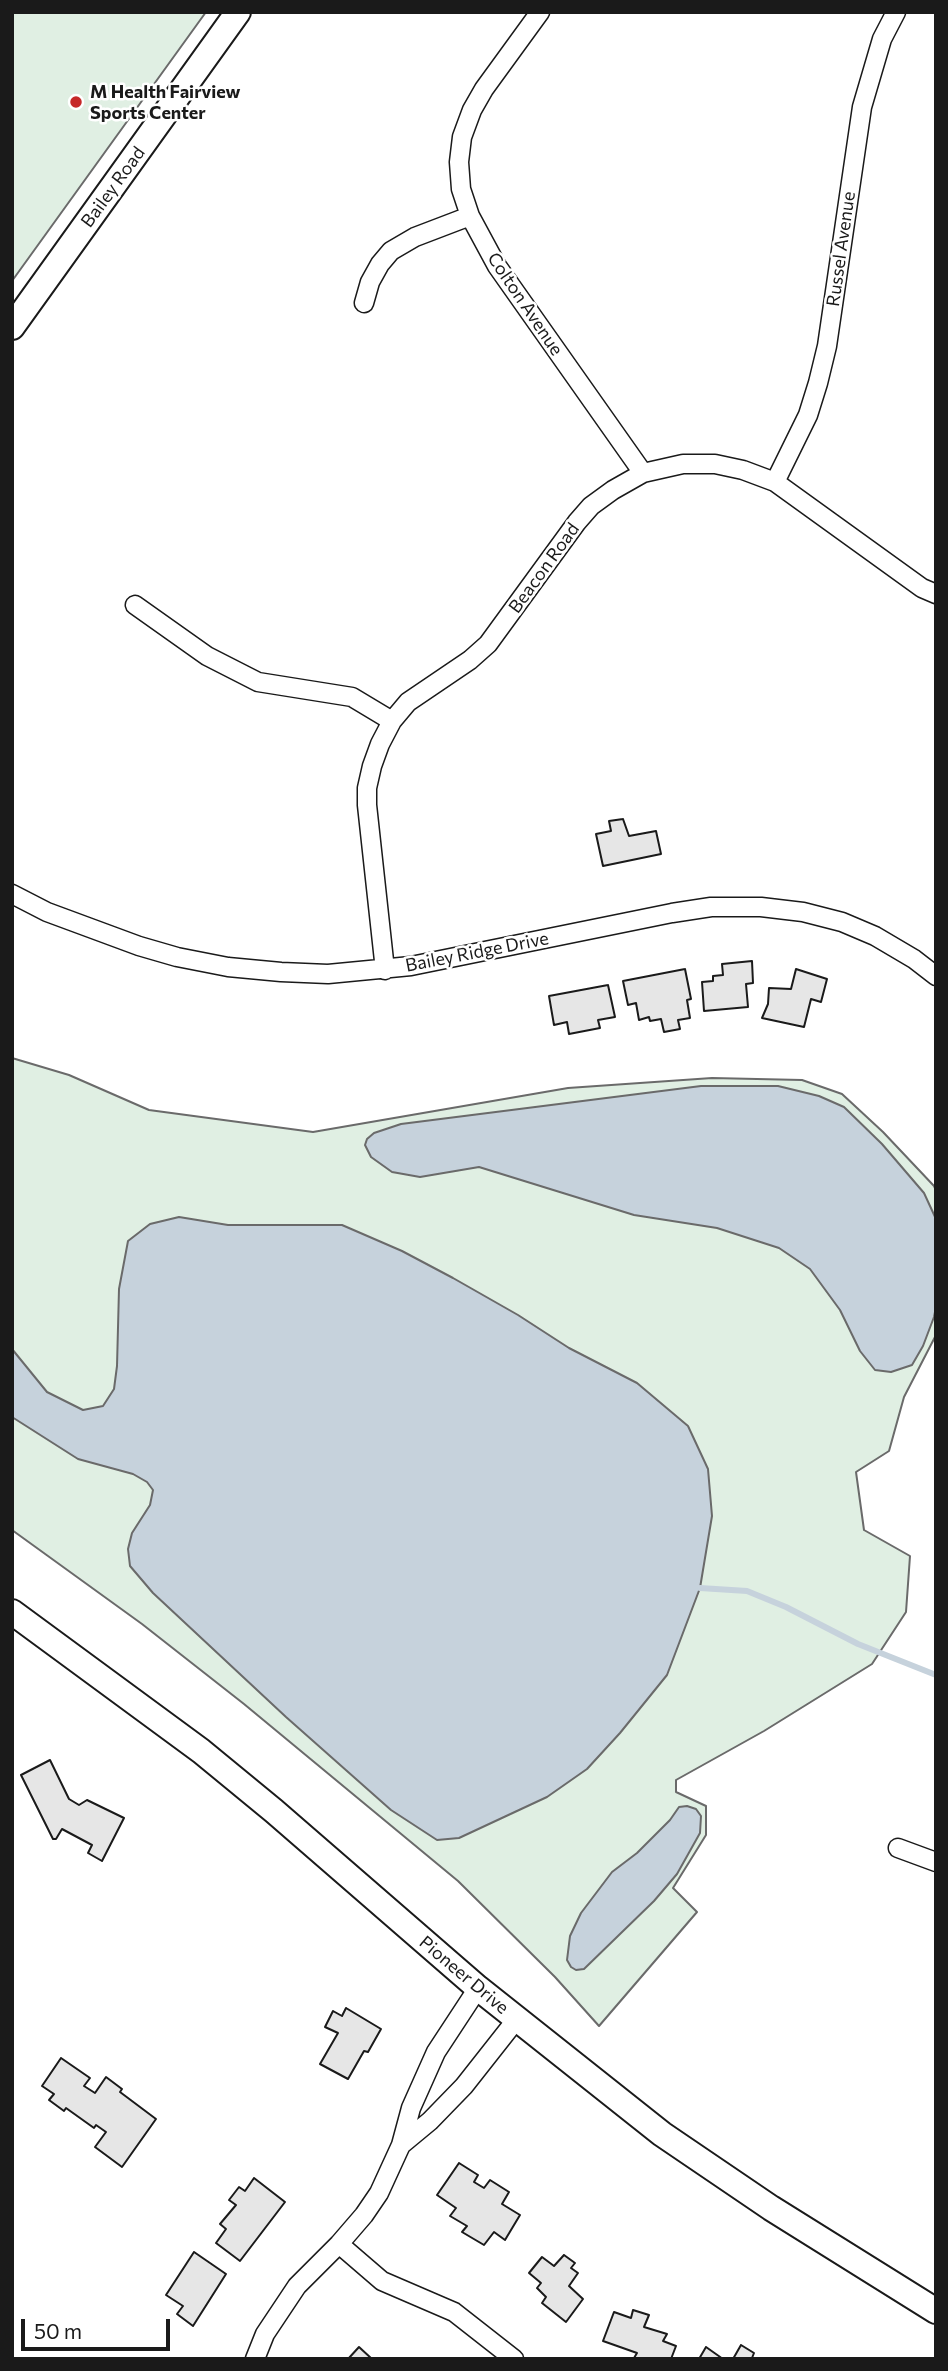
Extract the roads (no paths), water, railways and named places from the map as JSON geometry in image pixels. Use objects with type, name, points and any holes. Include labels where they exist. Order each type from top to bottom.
[{"type":"street","name":"Bailey Road","points":[[12,327],[239,12]]},
{"type":"street","name":"Colton Avenue","points":[[540,12],[484,89],[472,110],[462,136],[459,162],[461,189],[470,216],[497,266],[643,473]]},
{"type":"street","name":"Russel Avenue","points":[[775,482],[808,415],[818,383],[827,346],[862,107],[882,39],[896,12]]},
{"type":"street","points":[[364,303],[370,282],[391,251],[415,237],[470,216]]},
{"type":"street","name":"Beacon Road","points":[[385,970],[367,805],[367,788],[380,744],[392,721],[408,702],[470,660],[488,644],[577,522],[592,506],[643,473],[683,464],[715,464],[743,470],[775,482],[922,588],[936,594]]},
{"type":"street","points":[[135,606],[207,656],[258,682],[352,697],[392,721]]},
{"type":"street","name":"Bailey Ridge Drive","points":[[12,894],[96,932],[177,957],[228,967],[281,972],[328,974],[385,970],[671,913],[711,907],[761,907],[803,912],[842,922],[875,936],[914,959],[936,976]]},
{"type":"street","name":"Pioneer Drive","points":[[12,1612],[201,1751],[516,2020],[662,2134],[771,2208],[936,2311]]},
{"type":"street","points":[[898,1849],[936,1862]]},
{"type":"street","points":[[255,2359],[265,2334],[291,2294],[339,2244],[379,2193],[401,2146],[411,2108],[436,2052],[478,1988]]},
{"type":"street","points":[[401,2146],[464,2086],[516,2020]]},
{"type":"street","points":[[339,2244],[382,2281],[454,2312],[514,2359]]},
{"type":"waterway","points":[[700,1588],[747,1591],[786,1607],[858,1644],[936,1675]]},
{"type":"place","name":"M Health Fairview Sports Center","points":[[76,102]]}]
